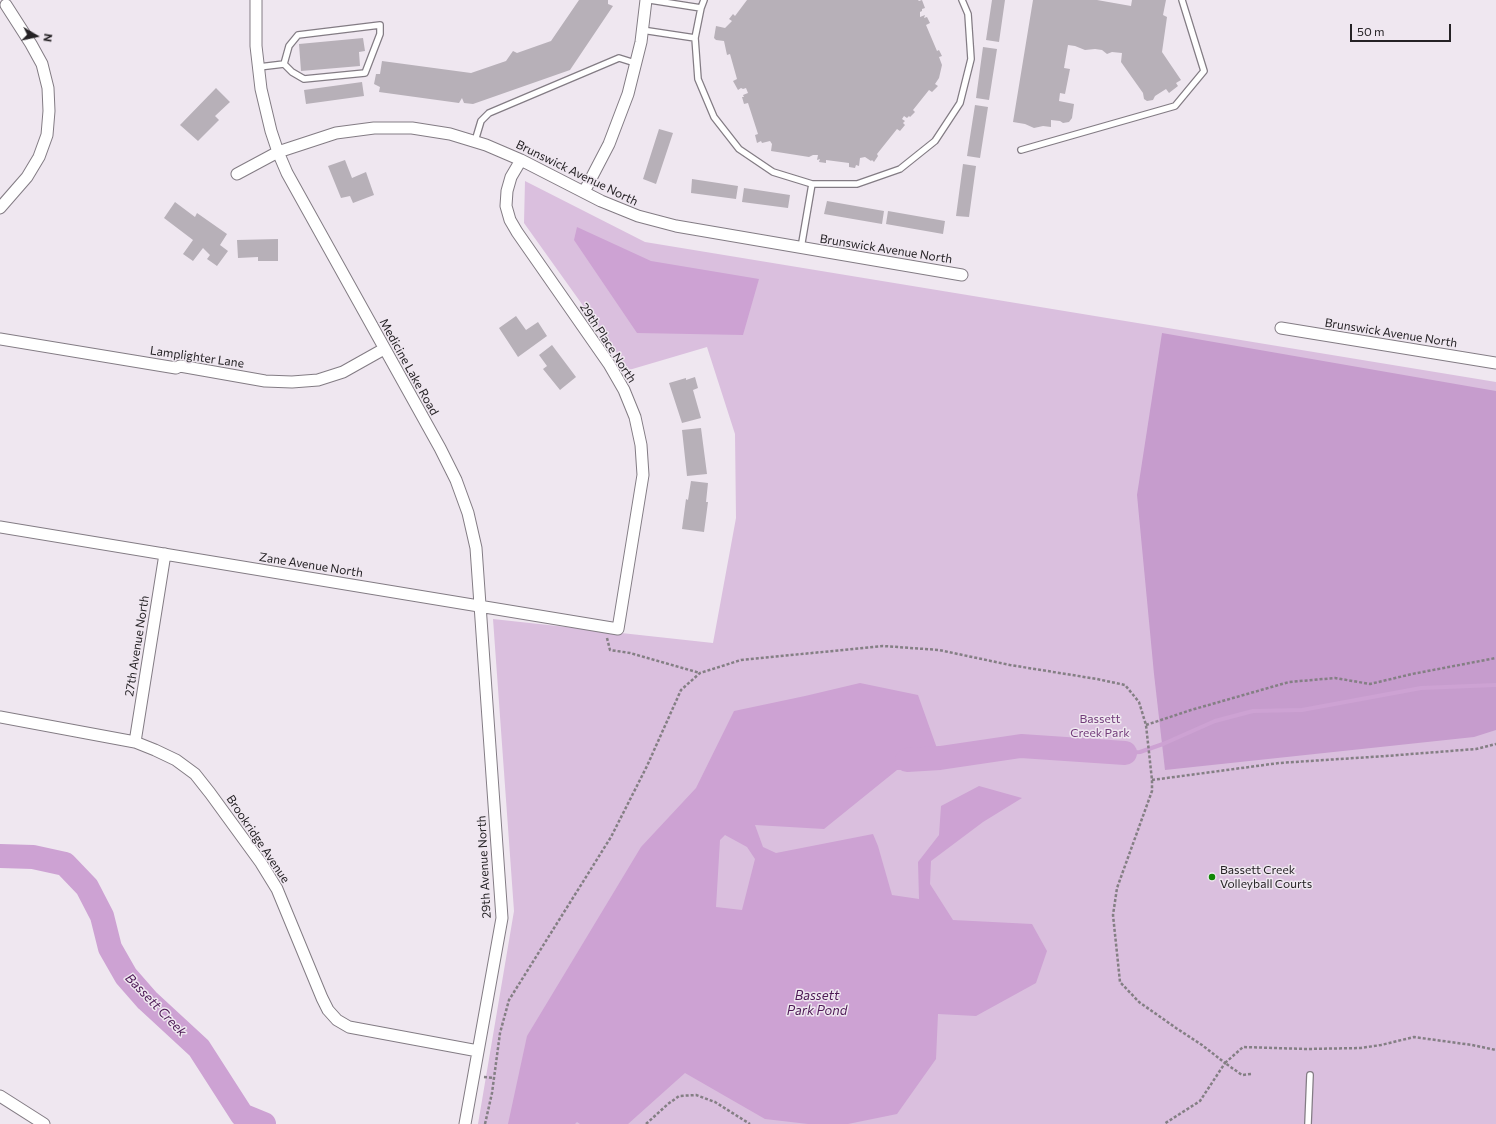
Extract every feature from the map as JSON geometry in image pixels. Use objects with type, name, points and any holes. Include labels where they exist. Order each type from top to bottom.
[{"type":"street","name":"Medicine Lake Road","points":[[256,0],[256,46],[258,67],[271,131],[278,152],[287,173],[440,448],[456,480],[468,513],[476,548],[480,606]]},
{"type":"street","points":[[584,192],[609,144],[628,94],[642,30],[646,0]]},
{"type":"street","points":[[0,208],[27,177],[39,157],[46,135],[49,111],[48,88],[42,64],[6,4]]},
{"type":"street","name":"Brunswick Avenue North","points":[[278,152],[336,133],[374,128],[412,128],[450,134],[486,144],[609,204],[645,218],[676,226],[962,275]]},
{"type":"street","points":[[238,174],[278,152]]},
{"type":"street","name":"29th Place North","points":[[521,160],[511,177],[507,191],[506,206],[510,220],[609,364],[624,390],[635,417],[641,445],[643,475],[618,629]]},
{"type":"street","name":"Brunswick Avenue North","points":[[1281,328],[1496,363]]},
{"type":"street","name":"Lamplighter Lane","points":[[0,339],[176,368],[180,366],[265,381],[292,382],[318,380],[343,372],[384,349]]},
{"type":"street","name":"Zane Avenue North","points":[[0,527],[618,629]]},
{"type":"street","name":"27th Avenue North","points":[[135,742],[165,554]]},
{"type":"street","name":"29th Avenue North","points":[[466,1124],[502,918],[480,606]]},
{"type":"street","name":"Brookridge Avenue","points":[[0,717],[135,742],[176,760],[195,774],[261,863],[277,889],[322,998],[328,1010],[337,1020],[349,1027],[478,1051]]},
{"type":"street","points":[[0,1096],[44,1124]]},
{"type":"lane","points":[[650,0],[700,8]]},
{"type":"lane","points":[[704,0],[700,8],[695,38],[698,79],[714,117],[739,149],[773,172],[812,184],[857,184],[864,182],[900,169],[935,141],[960,103],[971,59],[968,14],[962,0]]},
{"type":"lane","points":[[1022,150],[1175,106],[1204,71],[1182,0]]},
{"type":"lane","points":[[380,26],[380,34],[365,73],[304,79],[292,72],[284,64],[289,46],[298,35],[380,26]]},
{"type":"lane","points":[[642,30],[695,38]]},
{"type":"lane","points":[[475,141],[481,121],[489,113],[618,58],[635,63]]},
{"type":"lane","points":[[258,67],[284,64]]},
{"type":"lane","points":[[801,248],[812,184]]},
{"type":"lane","points":[[1308,1124],[1310,1075]]},
{"type":"path","points":[[604,627],[610,650],[630,653],[700,673]]},
{"type":"path","points":[[485,1124],[492,1093],[500,1033],[509,1000],[611,837],[647,766],[681,690],[700,673],[741,660],[883,646],[939,650],[1010,665],[1125,685],[1140,702],[1146,725],[1152,791],[1117,888],[1113,915],[1120,982],[1139,1002],[1202,1045],[1242,1075],[1251,1074]]},
{"type":"path","points":[[1146,725],[1191,710],[1289,682],[1335,678],[1370,684],[1412,674],[1496,658]]},
{"type":"path","points":[[1152,780],[1279,763],[1476,749],[1496,744]]},
{"type":"path","points":[[1164,1124],[1200,1101],[1225,1063],[1243,1047],[1306,1049],[1361,1048],[1414,1037],[1496,1050]]},
{"type":"path","points":[[646,1124],[679,1096],[696,1095],[715,1102],[750,1124]]},
{"type":"green space","name":"Bassett Creek Park","points":[[525,181],[645,242],[1496,382],[1496,1124],[478,1124],[514,911],[493,619],[713,643],[736,518],[735,434],[707,347],[629,370],[524,223]]},
{"type":"shaded area","points":[[1162,333],[1496,391],[1496,730],[1474,737],[1165,770],[1154,674],[1137,495]]},
{"type":"water","points":[[577,227],[651,261],[759,279],[743,335],[637,333],[574,240]]},
{"type":"water","name":"Bassett Park Pond","points":[[860,683],[918,695],[944,768],[897,770],[824,829],[755,825],[763,847],[776,853],[873,834],[878,846],[892,895],[919,899],[918,862],[939,835],[941,806],[979,786],[1022,798],[983,822],[931,861],[930,884],[953,920],[1032,924],[1047,951],[1036,983],[976,1016],[938,1014],[936,1059],[897,1114],[848,1124],[808,1124],[765,1119],[685,1073],[628,1124],[580,1124],[577,1122],[575,1124],[508,1124],[527,1036],[641,847],[696,788],[734,711]],"holes":[[[725,835],[747,847],[755,859],[742,910],[716,907],[720,840]]]},
{"type":"building","points":[[579,0],[608,0],[608,4],[613,6],[570,70],[473,104],[464,103],[462,98],[459,103],[379,92],[380,87],[374,84],[376,74],[380,74],[382,61],[471,73],[506,61],[513,51],[517,53],[551,41]]},
{"type":"building","points":[[747,0],[922,0],[925,8],[920,12],[920,17],[925,15],[924,18],[927,17],[930,23],[926,25],[937,51],[939,50],[942,56],[939,57],[942,65],[939,78],[935,84],[938,86],[932,92],[929,90],[913,110],[915,112],[910,117],[909,116],[907,118],[904,116],[902,119],[905,121],[903,123],[905,125],[900,131],[897,129],[877,154],[878,156],[874,162],[865,157],[860,158],[859,166],[856,165],[855,168],[849,167],[849,163],[826,160],[826,163],[819,162],[820,159],[817,160],[818,155],[809,157],[771,151],[772,144],[770,141],[762,143],[761,141],[757,143],[755,135],[758,134],[748,103],[744,104],[742,97],[748,93],[746,88],[741,88],[738,90],[733,81],[737,79],[730,54],[727,55],[724,41],[716,40],[714,38],[716,26],[725,28],[732,21],[729,19],[733,14],[735,16]]},
{"type":"building","points":[[992,0],[1005,0],[999,42],[986,40]]},
{"type":"building","points":[[1033,0],[1097,0],[1131,6],[1132,0],[1166,0],[1163,15],[1167,17],[1162,52],[1181,80],[1176,83],[1178,86],[1169,93],[1166,89],[1155,96],[1153,100],[1147,101],[1144,99],[1143,93],[1121,62],[1122,53],[1112,52],[1107,54],[1102,50],[1085,50],[1068,45],[1064,68],[1070,69],[1065,94],[1060,93],[1059,101],[1074,104],[1072,118],[1069,122],[1063,123],[1060,121],[1051,120],[1051,127],[1043,126],[1034,128],[1025,124],[1013,122]]},
{"type":"building","points":[[363,38],[365,51],[359,52],[360,66],[301,71],[299,44]]},
{"type":"building","points":[[983,47],[997,49],[989,100],[976,98]]},
{"type":"building","points":[[362,82],[364,96],[306,104],[304,90]]},
{"type":"building","points":[[216,88],[230,102],[215,116],[219,120],[198,141],[180,125]]},
{"type":"building","points":[[975,105],[988,107],[980,158],[967,156]]},
{"type":"building","points":[[659,129],[673,133],[656,184],[643,179]]},
{"type":"building","points":[[345,160],[352,178],[366,172],[374,195],[353,203],[350,196],[341,198],[328,166]]},
{"type":"building","points":[[963,164],[976,166],[969,217],[956,216]]},
{"type":"building","points":[[692,179],[738,186],[736,199],[691,193]]},
{"type":"building","points":[[744,188],[790,195],[788,208],[742,202]]},
{"type":"building","points":[[827,201],[884,211],[882,224],[824,214]]},
{"type":"building","points":[[175,202],[195,217],[197,213],[227,234],[220,245],[228,251],[217,266],[207,259],[210,255],[203,248],[193,261],[183,254],[193,240],[164,218]]},
{"type":"building","points":[[888,211],[945,221],[943,234],[886,224]]},
{"type":"building","points":[[278,239],[278,261],[258,261],[258,257],[238,258],[237,240]]},
{"type":"building","points":[[516,316],[526,330],[538,322],[547,336],[518,357],[499,328]]},
{"type":"building","points":[[552,345],[576,377],[560,390],[543,369],[547,366],[539,355]]},
{"type":"building","points":[[695,377],[698,388],[693,390],[701,418],[682,423],[669,383]]},
{"type":"building","points":[[701,428],[707,474],[687,476],[682,430]]},
{"type":"building","points":[[691,481],[708,483],[706,502],[708,502],[704,532],[682,529],[686,499],[688,500]]},
{"type":"waterway","points":[[1125,753],[1140,752],[1163,744],[1215,721],[1253,711],[1302,710],[1421,688],[1496,685]]},
{"type":"waterway","points":[[907,760],[940,758],[1021,746],[1125,753]]},
{"type":"waterway","name":"Bassett Creek","points":[[0,856],[33,857],[65,864],[87,887],[102,916],[110,948],[126,976],[147,1000],[199,1048],[242,1115],[264,1124]]},
{"type":"place","name":"Bassett Creek Volleyball Courts","points":[[1212,877]]}]
